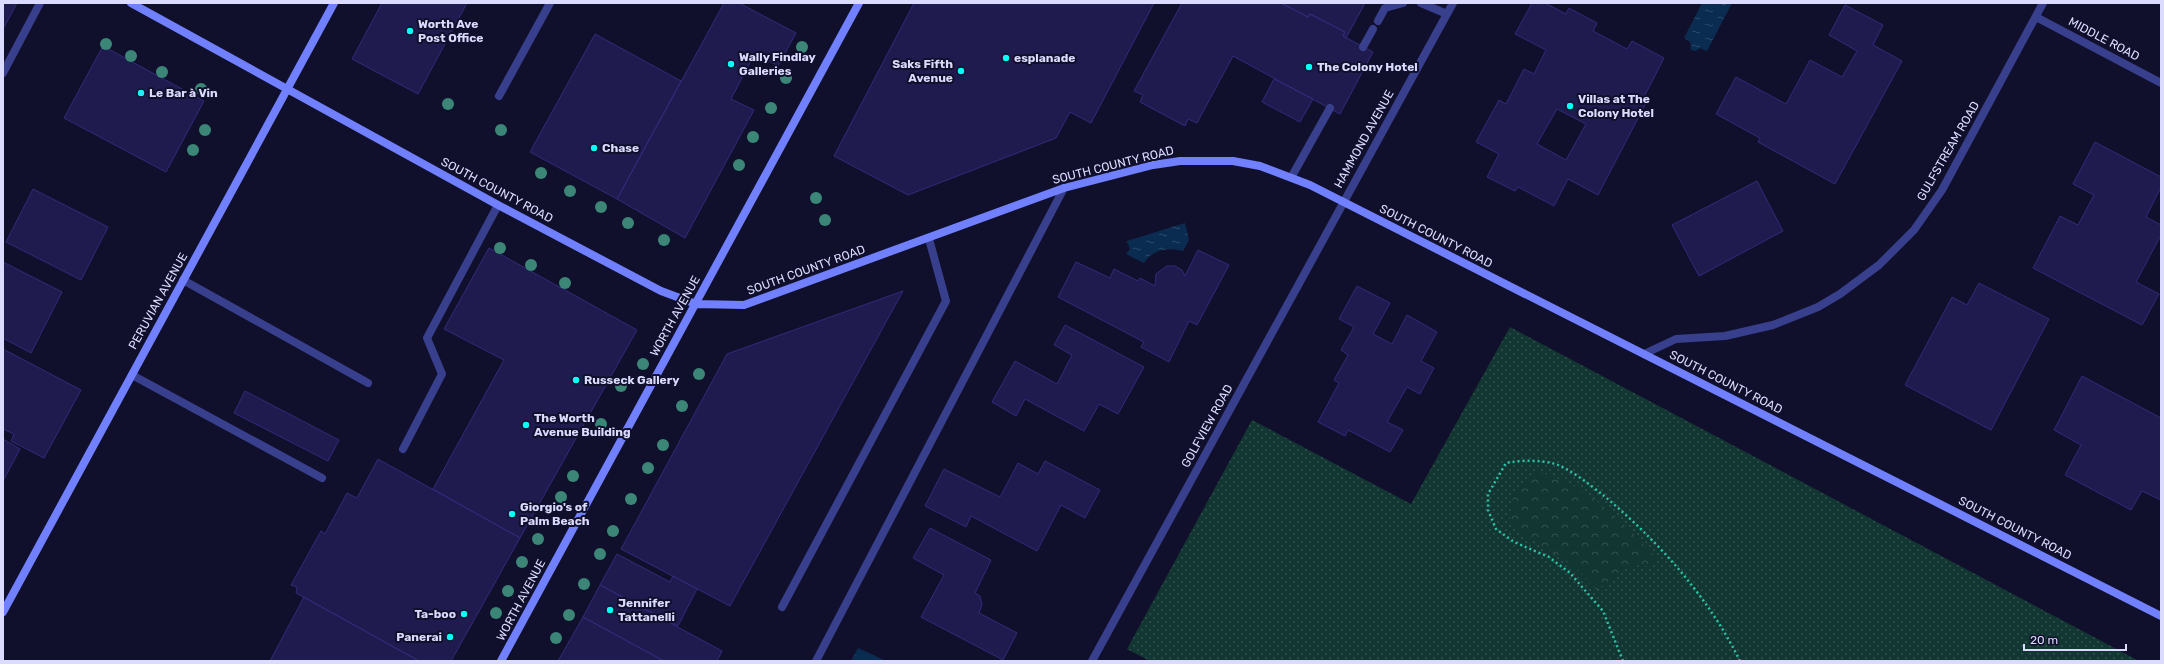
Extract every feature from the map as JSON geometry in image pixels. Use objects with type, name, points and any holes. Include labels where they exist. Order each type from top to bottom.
[{"type":"main road","name":"SOUTH COUNTY ROAD","points":[[131,3],[498,205],[661,291],[696,304],[744,305],[929,239],[1064,188],[1180,160],[1234,161],[1260,166],[1292,176],[2161,616]]},
{"type":"main road","name":"PERUVIAN AVENUE","points":[[3,612],[334,3]]},
{"type":"main road","name":"WORTH AVENUE","points":[[501,661],[859,3]]},
{"type":"street","points":[[3,73],[40,3]]},
{"type":"street","points":[[499,96],[550,3]]},
{"type":"street","points":[[1378,21],[1385,8],[1403,3]]},
{"type":"street","points":[[1421,3],[1446,14]]},
{"type":"street","name":"HAMMOND AVENUE","points":[[1343,203],[1453,3]]},
{"type":"street","name":"GULFSTREAM ROAD","points":[[1644,354],[1676,339],[1725,336],[1773,325],[1818,307],[1840,294],[1879,265],[1914,230],[1942,190],[2043,3]]},
{"type":"street","name":"MIDDLE ROAD","points":[[2036,17],[2161,83]]},
{"type":"street","points":[[1363,47],[1373,29]]},
{"type":"street","points":[[1292,176],[1330,108]]},
{"type":"street","points":[[816,661],[1064,188]]},
{"type":"street","name":"GOLFVIEW ROAD","points":[[1092,661],[1343,203]]},
{"type":"street","points":[[403,449],[442,374],[427,338],[498,205]]},
{"type":"street","points":[[782,607],[946,300],[929,239]]},
{"type":"street","points":[[183,280],[368,382]]},
{"type":"street","points":[[132,375],[322,478]]},
{"type":"path","points":[[1623,661],[1603,611],[1570,573],[1549,557],[1514,542],[1496,529],[1488,510],[1488,494],[1506,463],[1520,460],[1553,463],[1586,481],[1636,523],[1683,574],[1728,636],[1740,661]]},
{"type":"green space","points":[[1510,327],[2139,661],[1150,661],[1127,649],[1252,420],[1411,504]]},
{"type":"green space","points":[[1538,472],[1573,486],[1604,506],[1657,558],[1650,567],[1635,565],[1624,569],[1597,590],[1579,571],[1556,554],[1524,535],[1510,520],[1510,511],[1516,492],[1520,486]]},
{"type":"water","points":[[1702,3],[1732,3],[1707,51],[1700,48],[1696,51],[1691,50],[1690,42],[1684,38]]},
{"type":"water","points":[[1185,223],[1189,240],[1183,251],[1172,249],[1161,250],[1148,258],[1144,263],[1126,254],[1130,249],[1127,241]]},
{"type":"water","points":[[858,648],[884,660],[851,661]]},
{"type":"building","points":[[3,3],[17,3],[3,29]]},
{"type":"building","name":"Worth Ave Post Office","points":[[382,3],[467,3],[418,94],[352,59]]},
{"type":"building","points":[[724,3],[739,3],[796,33],[778,66],[755,53],[731,99],[754,110],[685,238],[617,199]]},
{"type":"building","name":"esplanade","points":[[914,3],[1154,3],[1091,123],[1070,112],[1056,138],[908,195],[834,156]]},
{"type":"building","name":"The Colony Hotel","points":[[1182,3],[1281,3],[1308,17],[1310,14],[1345,32],[1343,36],[1373,52],[1340,114],[1233,56],[1197,123],[1188,119],[1185,126],[1140,102],[1143,95],[1134,91]]},
{"type":"building","points":[[1281,3],[1365,3],[1346,38],[1343,36],[1345,32],[1310,14],[1308,17]]},
{"type":"building","name":"Villas at The Colony Hotel","points":[[1532,3],[1545,3],[1566,14],[1569,8],[1597,23],[1593,31],[1627,49],[1632,41],[1664,58],[1643,99],[1647,101],[1598,195],[1568,179],[1554,206],[1518,187],[1515,191],[1487,177],[1499,154],[1476,142],[1499,100],[1506,104],[1524,69],[1534,74],[1546,50],[1515,34]],"holes":[[[1557,109],[1586,124],[1566,160],[1537,144]]]},
{"type":"building","points":[[1845,5],[1883,25],[1873,45],[1902,61],[1835,184],[1758,142],[1760,138],[1716,114],[1736,77],[1786,104],[1810,60],[1842,77],[1857,51],[1829,35]]},
{"type":"building","points":[[595,34],[681,81],[617,199],[530,152]]},
{"type":"building","points":[[103,46],[204,101],[166,172],[64,118]]},
{"type":"building","points":[[1274,79],[1313,99],[1300,122],[1262,102]]},
{"type":"building","points":[[2095,142],[2161,177],[2161,187],[2146,217],[2161,225],[2161,235],[2136,282],[2159,294],[2142,325],[2033,268],[2060,216],[2078,225],[2094,195],[2073,184]]},
{"type":"building","points":[[1757,181],[1783,231],[1699,276],[1672,225]]},
{"type":"building","points":[[33,189],[108,227],[81,280],[6,242]]},
{"type":"building","name":"The Worth Avenue Building","points":[[489,248],[637,330],[520,538],[433,489],[504,360],[444,329]]},
{"type":"building","points":[[1198,250],[1229,265],[1197,325],[1189,321],[1169,362],[1141,347],[1144,342],[1058,297],[1076,262],[1110,278],[1114,269],[1138,281],[1140,278],[1155,286],[1156,274],[1167,266],[1175,266],[1182,270],[1185,276]]},
{"type":"building","points":[[3,262],[62,292],[31,353],[3,338]]},
{"type":"building","points":[[1979,283],[2049,319],[1991,430],[1905,385],[1952,297],[1967,305]]},
{"type":"building","points":[[1357,286],[1390,303],[1373,334],[1392,344],[1407,315],[1437,332],[1421,361],[1434,368],[1420,394],[1407,387],[1387,422],[1403,430],[1390,452],[1348,430],[1345,436],[1318,422],[1339,383],[1334,380],[1348,355],[1341,350],[1354,327],[1339,319]]},
{"type":"building","points":[[903,291],[730,606],[621,549],[727,354]]},
{"type":"building","points":[[1065,325],[1144,367],[1118,414],[1099,404],[1084,431],[1025,399],[1016,416],[992,402],[1015,361],[1057,384],[1072,355],[1054,345]]},
{"type":"building","points":[[3,349],[81,390],[44,458],[11,441],[14,434],[3,429]]},
{"type":"building","points":[[2082,376],[2161,418],[2161,500],[2142,491],[2131,510],[2065,475],[2081,445],[2054,430]]},
{"type":"building","points":[[245,391],[339,440],[328,461],[234,413]]},
{"type":"building","points":[[3,439],[20,449],[3,481]]},
{"type":"building","points":[[378,459],[520,538],[451,661],[419,661],[296,593],[297,587],[291,585],[321,531],[325,534],[347,493],[357,498]]},
{"type":"building","points":[[1045,461],[1100,490],[1085,518],[1061,505],[1037,551],[971,516],[966,527],[925,506],[944,469],[1000,497],[1018,463],[1038,474]]},
{"type":"building","points":[[930,528],[991,560],[975,593],[980,596],[982,605],[979,613],[1017,633],[1003,660],[921,617],[944,575],[913,558]]},
{"type":"building","points":[[617,554],[670,582],[673,576],[697,589],[678,626],[600,585]]},
{"type":"building","points":[[600,585],[722,651],[717,661],[664,661],[583,617]]},
{"type":"building","points":[[304,597],[419,661],[270,661]]},
{"type":"building","points":[[583,617],[662,660],[664,661],[558,661]]},
{"type":"place","name":"Worth Ave Post Office","points":[[410,31]]},
{"type":"place","name":"esplanade","points":[[1006,58]]},
{"type":"place","name":"Wally Findlay Galleries","points":[[731,64]]},
{"type":"place","name":"The Colony Hotel","points":[[1309,67]]},
{"type":"place","name":"Saks Fifth Avenue","points":[[961,71]]},
{"type":"place","name":"Le Bar à Vin","points":[[141,93]]},
{"type":"place","name":"Villas at The Colony Hotel","points":[[1570,106]]},
{"type":"place","name":"Chase","points":[[594,148]]},
{"type":"place","name":"Russeck Gallery","points":[[576,380]]},
{"type":"place","name":"The Worth Avenue Building","points":[[526,425]]},
{"type":"place","name":"Giorgio's of Palm Beach","points":[[512,514]]},
{"type":"place","name":"Jennifer Tattanelli","points":[[610,610]]},
{"type":"place","name":"Ta-boo","points":[[464,614]]},
{"type":"place","name":"Panerai","points":[[450,637]]}]
